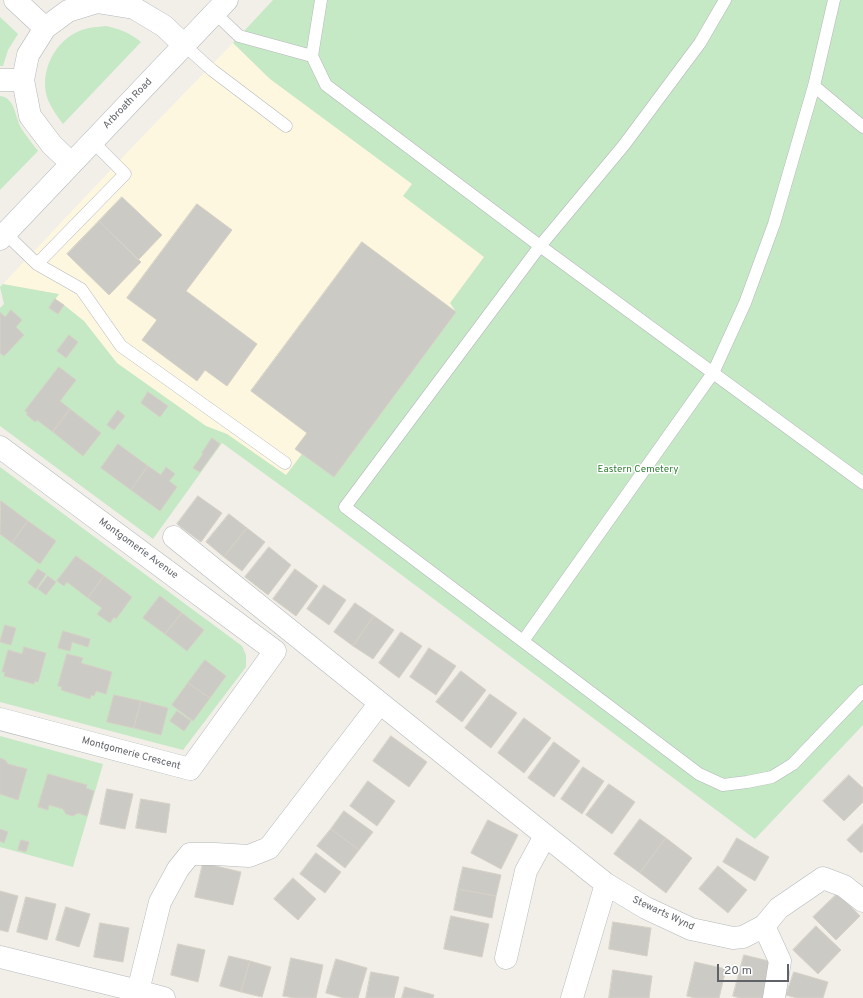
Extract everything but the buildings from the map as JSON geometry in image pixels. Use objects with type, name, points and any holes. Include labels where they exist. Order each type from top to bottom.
[{"type":"street","points":[[15,0],[45,28]]},
{"type":"street","points":[[71,163],[52,145],[30,116],[23,80],[28,55],[45,28],[68,11],[97,1],[134,8],[164,26],[184,45]]},
{"type":"street","name":"Arbroath Road","points":[[3,236],[221,6]]},
{"type":"street","points":[[0,80],[23,80]]},
{"type":"street","name":"Montgomerie Avenue","points":[[0,447],[275,651]]},
{"type":"street","name":"Stewarts Wynd","points":[[174,537],[606,884],[646,908],[691,929],[733,938],[743,937],[764,926],[779,908],[823,878],[844,886],[863,901]]},
{"type":"street","name":"Montgomerie Crescent","points":[[0,719],[190,769],[275,651]]},
{"type":"street","points":[[138,992],[160,902],[178,869],[190,854],[249,856],[269,848],[380,703]]},
{"type":"street","points":[[506,958],[526,870],[545,836]]},
{"type":"street","points":[[572,998],[606,884]]},
{"type":"street","points":[[764,926],[780,961],[774,998]]},
{"type":"street","points":[[0,958],[164,998]]},
{"type":"lane","points":[[321,0],[312,56],[326,85],[540,246],[863,483]]},
{"type":"lane","points":[[725,0],[700,42],[624,145],[540,246],[345,507],[699,774],[723,785],[772,777],[793,764],[863,691]]},
{"type":"lane","points":[[523,641],[713,373],[745,303],[774,224],[814,86],[834,0]]},
{"type":"lane","points":[[221,6],[239,36],[312,56]]},
{"type":"lane","points":[[184,45],[212,70],[286,126]]},
{"type":"lane","points":[[814,86],[863,127]]},
{"type":"lane","points":[[37,264],[125,174],[92,141]]},
{"type":"lane","points":[[3,236],[37,264],[81,289],[121,346],[285,463]]},
{"type":"shaded area","points":[[233,43],[518,255],[324,517],[3,284]]},
{"type":"green space","name":"Eastern Cemetery","points":[[273,0],[863,0],[863,725],[755,839],[324,517],[222,443],[153,539],[0,426],[0,308],[4,304],[0,287],[3,284],[59,294],[49,308],[58,313],[64,305],[84,321],[117,363],[206,426],[227,434],[286,475],[302,454],[334,477],[456,312],[450,303],[484,257],[403,196],[412,184],[270,79],[233,43]]},
{"type":"green space","points":[[0,17],[18,34],[8,50],[3,66],[0,66]]},
{"type":"green space","points":[[106,26],[125,32],[141,42],[63,124],[48,100],[45,90],[47,68],[51,58],[64,41],[72,34],[88,28]]},
{"type":"green space","points":[[0,96],[5,97],[12,104],[21,128],[38,151],[0,190]]},
{"type":"green space","points":[[0,467],[242,646],[246,655],[246,667],[183,750],[0,702]]},
{"type":"green space","points":[[0,736],[103,764],[73,867],[0,847]]}]
